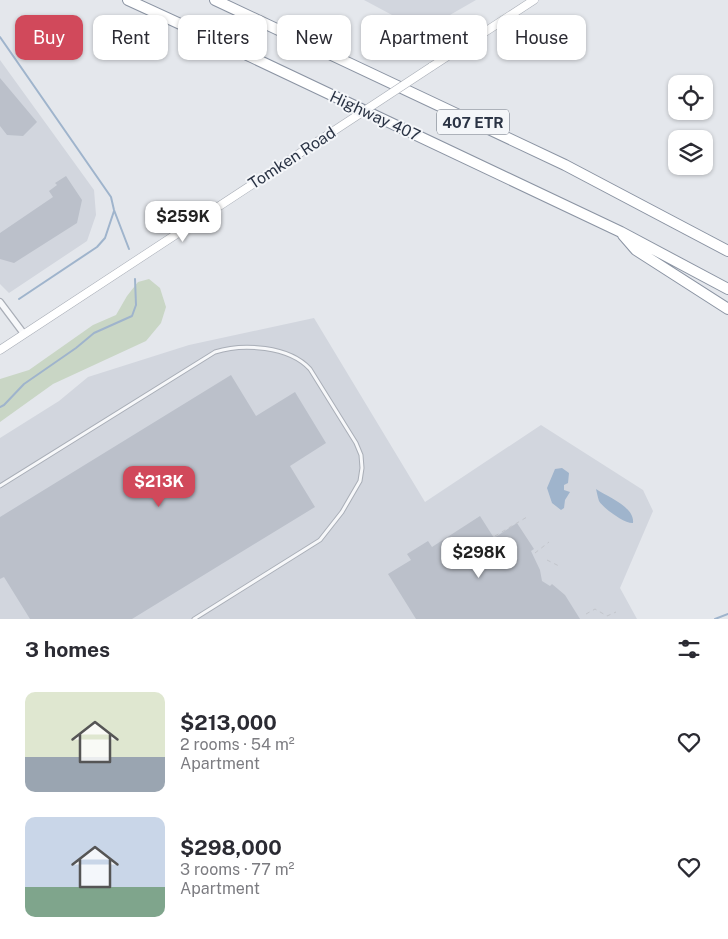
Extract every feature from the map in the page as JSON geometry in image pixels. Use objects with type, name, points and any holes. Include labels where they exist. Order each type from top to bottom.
[{"type":"highway","points":[[120,0],[154,12]]},
{"type":"highway","name":"Highway 407","points":[[128,0],[621,232],[728,289]]},
{"type":"highway","name":"407 ETR","points":[[215,0],[565,166],[728,251]]},
{"type":"highway","points":[[621,232],[636,250],[728,308]]},
{"type":"main road","name":"Tomken Road","points":[[0,350],[534,0]]},
{"type":"street","points":[[0,302],[24,334]]},
{"type":"lane","points":[[0,486],[215,352],[239,347],[259,348],[295,356],[303,361],[310,369],[356,443],[361,455],[360,481],[342,512],[320,540],[194,619]]},
{"type":"path","points":[[496,536],[527,517]]},
{"type":"path","points":[[535,553],[549,542]]},
{"type":"path","points":[[547,560],[559,566]]},
{"type":"path","points":[[586,614],[595,609],[607,616],[616,612]]},
{"type":"shaded area","points":[[364,0],[476,0],[450,15],[392,15]]},
{"type":"shaded area","points":[[0,60],[94,190],[96,215],[87,241],[9,293],[0,284]]},
{"type":"shaded area","points":[[314,318],[425,502],[541,425],[643,490],[653,511],[620,588],[637,619],[0,619],[0,438],[59,401],[88,377],[189,345]]},
{"type":"green space","points":[[149,279],[160,288],[166,307],[161,323],[146,341],[53,384],[0,422],[0,379],[29,370],[93,325],[116,315],[138,282]]},
{"type":"water","points":[[562,468],[569,473],[568,483],[564,485],[564,490],[570,492],[565,500],[564,508],[561,510],[552,503],[547,488],[555,469]]},
{"type":"water","points":[[596,489],[625,507],[630,512],[633,523],[629,523],[614,515],[605,508],[599,501]]},
{"type":"building","points":[[0,78],[37,122],[23,136],[7,135],[0,126]]},
{"type":"building","points":[[66,176],[82,200],[77,223],[14,263],[0,259],[0,233],[53,197],[49,191],[57,185],[55,183]]},
{"type":"building","points":[[231,375],[256,416],[295,392],[326,443],[290,466],[315,507],[132,619],[30,619],[4,577],[0,579],[0,517]]},
{"type":"building","points":[[480,516],[494,538],[517,523],[534,549],[531,551],[540,570],[542,581],[550,586],[552,584],[565,595],[580,619],[416,619],[388,574],[411,560],[407,554],[428,541],[432,547]]},
{"type":"waterway","points":[[0,37],[111,197],[129,249]]},
{"type":"waterway","points":[[19,299],[97,247],[105,238],[114,211]]},
{"type":"waterway","points":[[0,407],[24,384],[76,348],[94,333],[132,316],[136,305],[135,279]]},
{"type":"waterway","points":[[715,619],[728,614]]}]
